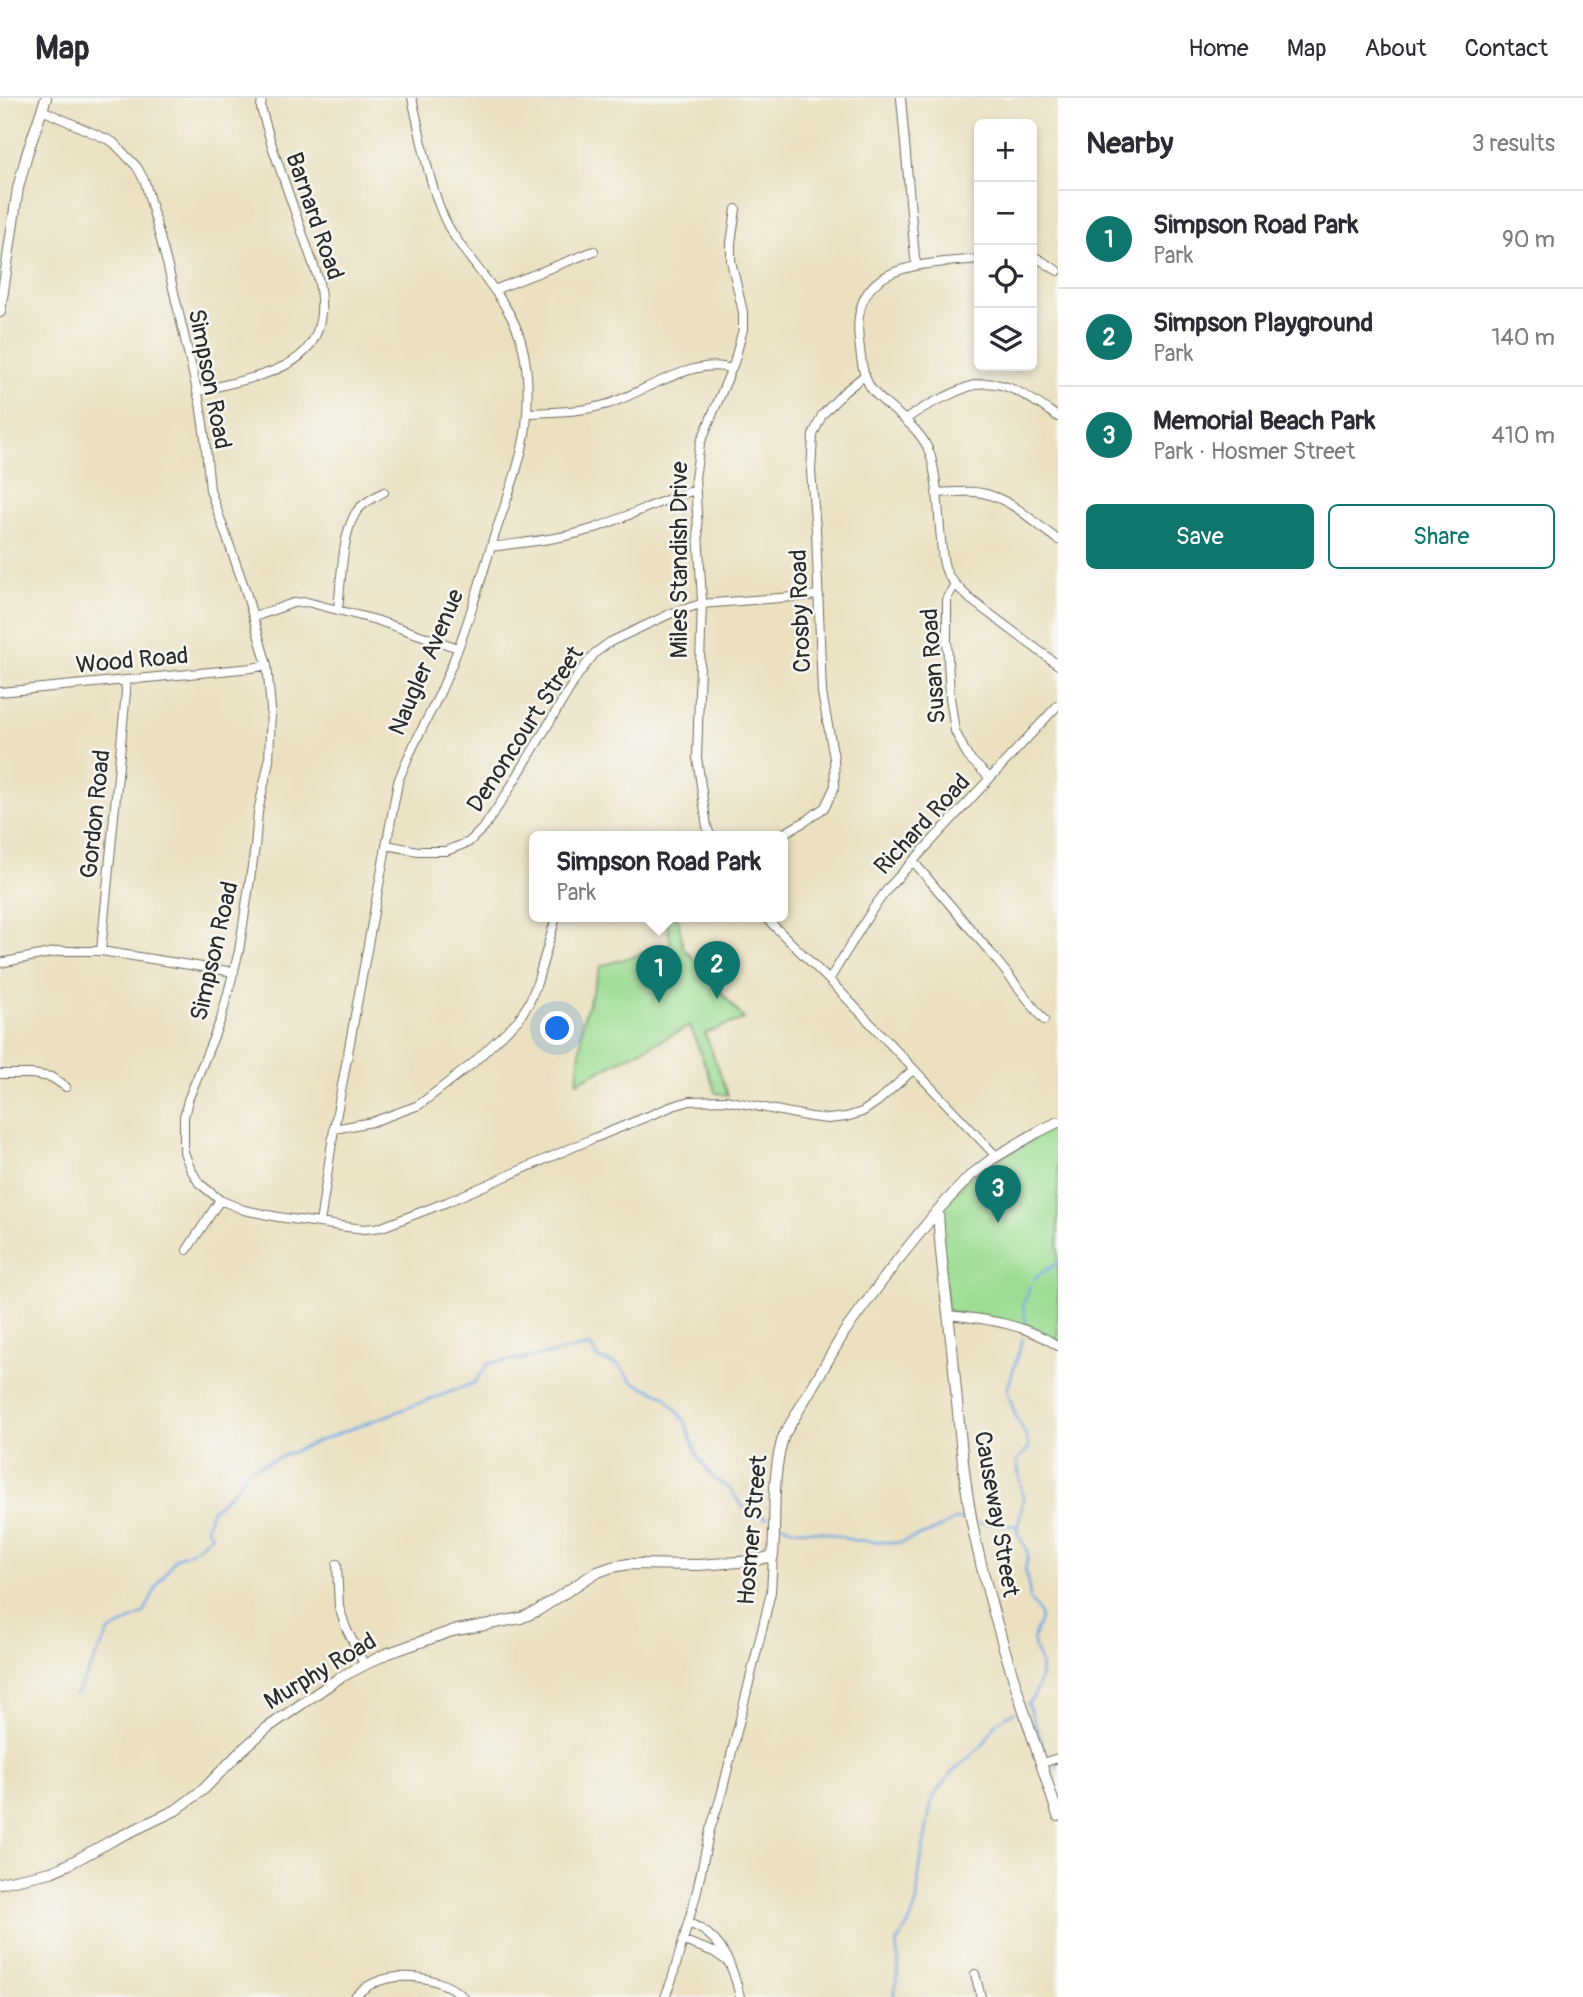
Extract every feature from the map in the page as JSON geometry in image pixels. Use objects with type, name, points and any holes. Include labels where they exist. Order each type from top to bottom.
[{"type":"street","points":[[0,312],[18,188],[46,98]]},
{"type":"street","name":"Barnard Road","points":[[197,391],[279,369],[294,361],[313,342],[321,324],[323,298],[318,278],[272,146],[261,108],[262,98]]},
{"type":"street","name":"Naugler Avenue","points":[[320,1223],[334,1129],[398,782],[458,648],[517,463],[527,413],[527,379],[516,328],[494,290],[448,225],[439,204],[412,98]]},
{"type":"street","points":[[901,98],[917,265]]},
{"type":"street","name":"Simpson Road","points":[[42,110],[113,142],[137,167],[145,182],[197,391],[210,490],[254,617],[267,666],[271,709],[269,761],[258,812],[255,847],[234,972],[221,1019],[188,1100],[183,1135],[184,1152],[199,1183],[220,1200],[261,1214],[365,1229],[382,1227],[657,1112],[690,1101],[725,1100],[811,1117],[846,1117],[862,1112],[914,1069]]},
{"type":"street","name":"Miles Standish Drive","points":[[709,831],[696,758],[701,604],[696,461],[700,444],[731,369],[743,329],[743,312],[731,261],[736,209]]},
{"type":"street","points":[[494,290],[594,251]]},
{"type":"street","points":[[1037,258],[1058,271]]},
{"type":"street","points":[[974,259],[917,265],[883,276],[870,288],[861,303],[857,321],[860,355],[871,388],[922,436],[930,452],[942,556],[947,573],[970,599],[1058,665]]},
{"type":"street","points":[[527,413],[578,411],[610,403],[697,367],[731,369]]},
{"type":"street","name":"Crosby Road","points":[[788,831],[825,807],[835,786],[834,758],[823,695],[811,472],[813,435],[822,415],[865,375]]},
{"type":"street","points":[[905,420],[936,401],[980,384],[1000,385],[1023,394],[1058,417]]},
{"type":"street","points":[[491,547],[525,543],[596,528],[666,498],[695,490]]},
{"type":"street","points":[[338,609],[347,536],[354,514],[384,492]]},
{"type":"street","points":[[936,493],[977,492],[995,496],[1058,540]]},
{"type":"street","name":"Susan Road","points":[[955,584],[947,598],[947,652],[954,731],[968,757],[990,778]]},
{"type":"street","name":"Denoncourt Street","points":[[386,845],[418,851],[446,850],[469,842],[485,826],[578,675],[595,653],[610,642],[672,612],[701,604],[818,595]]},
{"type":"street","points":[[254,617],[293,603],[307,602],[338,609],[458,648]]},
{"type":"street","name":"Wood Road","points":[[0,692],[267,666]]},
{"type":"street","name":"Gordon Road","points":[[101,951],[125,680]]},
{"type":"street","name":"Richard Road","points":[[829,981],[889,887],[1058,705]]},
{"type":"street","points":[[913,861],[1044,1020]]},
{"type":"street","points":[[334,1129],[372,1122],[419,1105],[472,1064],[518,1020],[529,1003],[555,922]]},
{"type":"street","points":[[770,922],[996,1156]]},
{"type":"street","points":[[0,963],[60,951],[101,951],[234,972]]},
{"type":"street","points":[[0,1074],[51,1077],[66,1087]]},
{"type":"street","name":"Hosmer Street","points":[[665,1997],[684,1941],[771,1592],[776,1469],[783,1435],[845,1331],[938,1210],[970,1177],[996,1156],[1058,1122]]},
{"type":"street","points":[[187,1250],[220,1200]]},
{"type":"street","name":"Causeway Street","points":[[938,1210],[940,1251],[976,1543],[988,1593],[1058,1816]]},
{"type":"street","points":[[948,1315],[1007,1324],[1043,1337],[1058,1346]]},
{"type":"street","name":"Murphy Road","points":[[0,1883],[51,1872],[176,1810],[204,1789],[267,1728],[339,1678],[402,1647],[460,1629],[521,1618],[537,1611],[595,1573],[612,1567],[629,1564],[699,1565],[751,1561],[773,1556]]},
{"type":"street","points":[[337,1564],[339,1607],[364,1664]]},
{"type":"street","points":[[1042,1763],[1058,1758]]},
{"type":"street","points":[[688,1923],[699,1927],[717,1942],[736,1980],[740,1997]]},
{"type":"street","points":[[684,1941],[714,1952],[728,1962]]},
{"type":"street","points":[[975,1974],[981,1997]]},
{"type":"street","points":[[354,1997],[364,1987],[389,1978],[428,1978],[464,1997]]},
{"type":"green space","points":[[667,922],[679,922],[683,947],[744,1019],[705,1033],[728,1095],[716,1093],[690,1026],[577,1082],[583,1020],[601,966],[671,945]]},
{"type":"green space","points":[[1058,1122],[1058,1346],[1032,1332],[948,1315],[938,1210],[970,1177]]},
{"type":"waterway","points":[[1034,1279],[1058,1262]]},
{"type":"waterway","points":[[1026,1321],[1023,1306],[1030,1286]]},
{"type":"waterway","points":[[1023,1338],[1007,1391],[1029,1448],[1017,1461],[1023,1500],[1017,1532],[1028,1557],[1025,1569],[1029,1599],[1041,1620],[1034,1638],[1034,1647],[1041,1667],[1040,1679],[1027,1704]]},
{"type":"waterway","points":[[76,1695],[109,1632],[144,1613],[158,1584],[176,1558],[192,1551],[212,1535],[206,1528],[211,1511],[235,1489],[248,1470],[474,1383],[489,1363],[590,1346],[599,1359],[618,1365],[633,1382],[665,1396],[685,1421],[698,1457],[713,1478],[729,1488],[743,1507],[767,1518]]},
{"type":"waterway","points":[[782,1524],[793,1529],[825,1532],[852,1540],[899,1543],[957,1519],[964,1520]]},
{"type":"waterway","points":[[980,1523],[1018,1526]]},
{"type":"waterway","points":[[1028,1704],[1047,1757]]},
{"type":"waterway","points":[[894,1997],[899,1962],[896,1944],[910,1922],[917,1901],[932,1798],[952,1772],[983,1745],[997,1722],[1014,1712]]},
{"type":"waterway","points":[[1054,1764],[1058,1767]]},
{"type":"place","name":"Simpson Playground","points":[[717,999]]},
{"type":"place","name":"Simpson Road Park","points":[[659,1003]]},
{"type":"place","name":"Memorial Beach Park","points":[[998,1223]]}]
